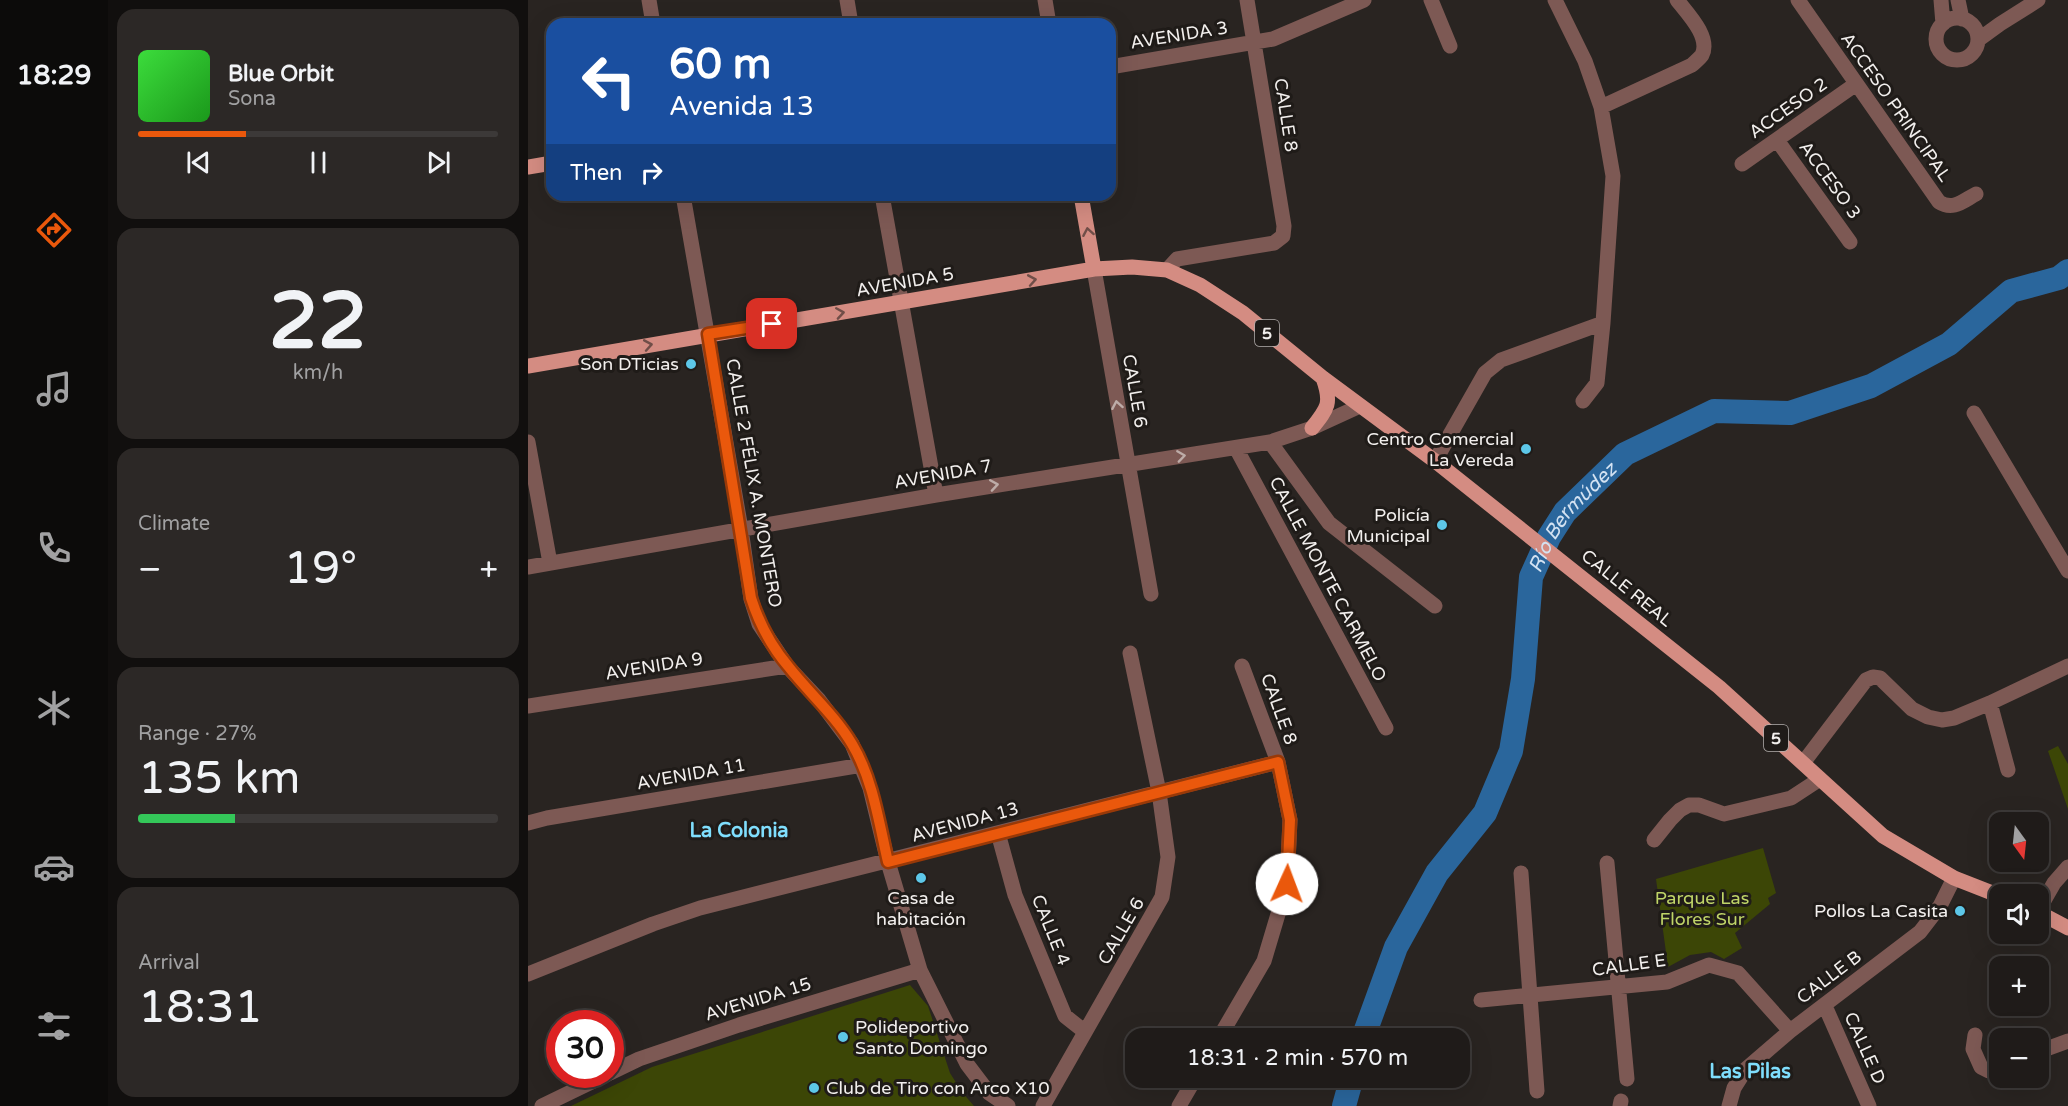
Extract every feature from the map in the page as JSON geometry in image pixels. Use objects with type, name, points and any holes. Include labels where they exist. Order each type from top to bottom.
[{"type":"main road","points":[[528,166],[546,164]]},
{"type":"main road","name":"CALLE 6","points":[[1082,201],[1094,269]]},
{"type":"main road","name":"AVENIDA 5","points":[[528,366],[1094,269],[1132,267],[1167,270]]},
{"type":"main road","name":"CALLE REAL","points":[[1167,270],[1200,285],[1243,313],[1323,378],[1435,461],[1562,561],[1719,687],[1883,836],[1954,878],[1989,892]]},
{"type":"main road","points":[[1312,428],[1326,411],[1328,404],[1329,394],[1323,378]]},
{"type":"main road","points":[[2049,918],[2068,928]]},
{"type":"street","points":[[649,0],[652,18]]},
{"type":"street","points":[[847,0],[850,18]]},
{"type":"street","points":[[1045,0],[1048,18]]},
{"type":"street","name":"CALLE 8","points":[[1167,270],[1177,259],[1274,243],[1283,236],[1284,226],[1247,0]]},
{"type":"street","name":"AVENIDA 3","points":[[1116,66],[1273,39],[1364,0]]},
{"type":"street","points":[[1431,0],[1450,46]]},
{"type":"street","points":[[1555,0],[1585,61],[1601,108],[1612,176],[1597,383],[1583,401]]},
{"type":"street","points":[[1601,108],[1692,65],[1702,55],[1704,44],[1701,34],[1677,0]]},
{"type":"street","name":"ACCESO PRINCIPAL","points":[[1798,0],[1939,202],[1946,207],[1954,207],[1976,194]]},
{"type":"street","points":[[1941,0],[1943,24]]},
{"type":"street","points":[[1958,0],[1962,19]]},
{"type":"street","points":[[1978,40],[2038,0]]},
{"type":"street","points":[[1955,18],[1962,19],[1974,27],[1978,40],[1977,48],[1967,58],[1953,60],[1942,54],[1936,42],[1936,35],[1943,24],[1955,18]]},
{"type":"street","name":"ACCESO 2","points":[[1742,164],[1856,84]]},
{"type":"street","name":"ACCESO 3","points":[[1777,140],[1850,242]]},
{"type":"street","name":"CALLE 2 FÉLIX A. MONTERO","points":[[684,201],[751,598],[759,624],[787,666],[852,744],[870,788],[888,862],[920,970],[967,1064],[989,1093],[1008,1106]]},
{"type":"street","points":[[883,201],[936,495]]},
{"type":"street","name":"CALLE 6","points":[[1094,269],[1151,594]]},
{"type":"street","points":[[1435,461],[1485,373],[1501,360],[1603,323]]},
{"type":"street","name":"AVENIDA 7","points":[[528,567],[936,495],[1270,442],[1312,428],[1360,406]]},
{"type":"street","points":[[1974,413],[2068,571]]},
{"type":"street","points":[[528,442],[550,563]]},
{"type":"street","points":[[1270,442],[1329,523],[1436,606]]},
{"type":"street","name":"CALLE MONTE CARMELO","points":[[1236,448],[1386,729]]},
{"type":"street","name":"CALLE 6","points":[[1042,1106],[1084,1031],[1135,948],[1162,897],[1168,857],[1159,792],[1130,653]]},
{"type":"street","name":"AVENIDA 9","points":[[528,706],[787,666]]},
{"type":"street","name":"CALLE 8","points":[[1225,1028],[1264,961],[1287,884],[1290,820],[1278,762],[1242,666]]},
{"type":"street","points":[[1803,763],[1866,680],[1873,677],[1880,678],[1912,710],[1942,720],[1954,718],[1990,703],[2068,666]]},
{"type":"street","points":[[1990,703],[2008,770]]},
{"type":"street","name":"AVENIDA 13","points":[[528,974],[653,924],[700,908],[1278,762]]},
{"type":"street","name":"AVENIDA 11","points":[[528,823],[862,765]]},
{"type":"street","points":[[1654,840],[1680,810],[1689,805],[1699,805],[1721,813],[1728,813],[1791,798],[1820,779]]},
{"type":"street","name":"CALLE 4","points":[[998,833],[1015,896],[1065,1016],[1084,1031]]},
{"type":"street","points":[[1607,863],[1627,1079]]},
{"type":"street","points":[[2049,892],[2068,867]]},
{"type":"street","points":[[1521,873],[1537,1091]]},
{"type":"street","name":"CALLE B","points":[[1729,1106],[1734,1088],[1746,1069],[1790,1031],[1920,932],[1940,906],[1954,878]]},
{"type":"street","name":"CALLE E","points":[[1481,1000],[1667,982],[1709,966],[1738,973],[1790,1031]]},
{"type":"street","name":"AVENIDA 15","points":[[624,1066],[739,1025],[920,970]]},
{"type":"street","name":"CALLE D","points":[[1825,1006],[1869,1106]]},
{"type":"street","points":[[1975,1035],[1973,1048],[1981,1067],[1989,1071]]},
{"type":"street","points":[[2049,1048],[2068,1041]]},
{"type":"street","name":"AVENIDA 15","points":[[542,1106],[579,1088]]},
{"type":"street","points":[[1179,1106],[1190,1088]]},
{"type":"green space","points":[[2058,746],[2068,764],[2068,809],[2048,751]]},
{"type":"green space","name":"Parque Las Flores Sur","points":[[1763,848],[1776,893],[1768,898],[1770,904],[1735,933],[1742,948],[1724,959],[1711,952],[1690,955],[1668,967],[1656,879]]},
{"type":"green space","name":"Polideportivo Santo Domingo","points":[[910,985],[928,1006],[950,1073],[974,1106],[571,1106],[608,1088],[624,1088],[624,1080],[652,1067]]},
{"type":"waterway","name":"Río Bermúdez","points":[[1367,1028],[1396,947],[1437,873],[1485,813],[1511,751],[1523,679],[1531,577],[1549,537],[1565,512],[1625,454],[1714,411],[1790,413],[1871,386],[1949,344],[2011,291],[2059,278],[2068,271]]},
{"type":"waterway","name":"Río Bermúdez","points":[[1344,1106],[1349,1088]]},
{"type":"place","name":"Son DTicias","points":[[691,364]]},
{"type":"place","name":"Centro Comercial La Vereda","points":[[1526,449]]},
{"type":"place","name":"Policía Municipal","points":[[1442,525]]},
{"type":"place","name":"Casa de habitación","points":[[921,878]]},
{"type":"place","name":"Pollos La Casita","points":[[1960,911]]},
{"type":"place","name":"Polideportivo Santo Domingo","points":[[843,1037]]},
{"type":"place","name":"Club de Tiro con Arco X10","points":[[814,1088]]},
{"type":"district","name":"La Colonia","points":[[739,830]]},
{"type":"district","name":"Las Pilas","points":[[1750,1071]]},
{"type":"route","points":[[772,324],[708,334],[751,598],[759,624],[787,666],[819,700],[852,744],[870,788],[888,862],[1278,762],[1290,820],[1287,884]]}]
